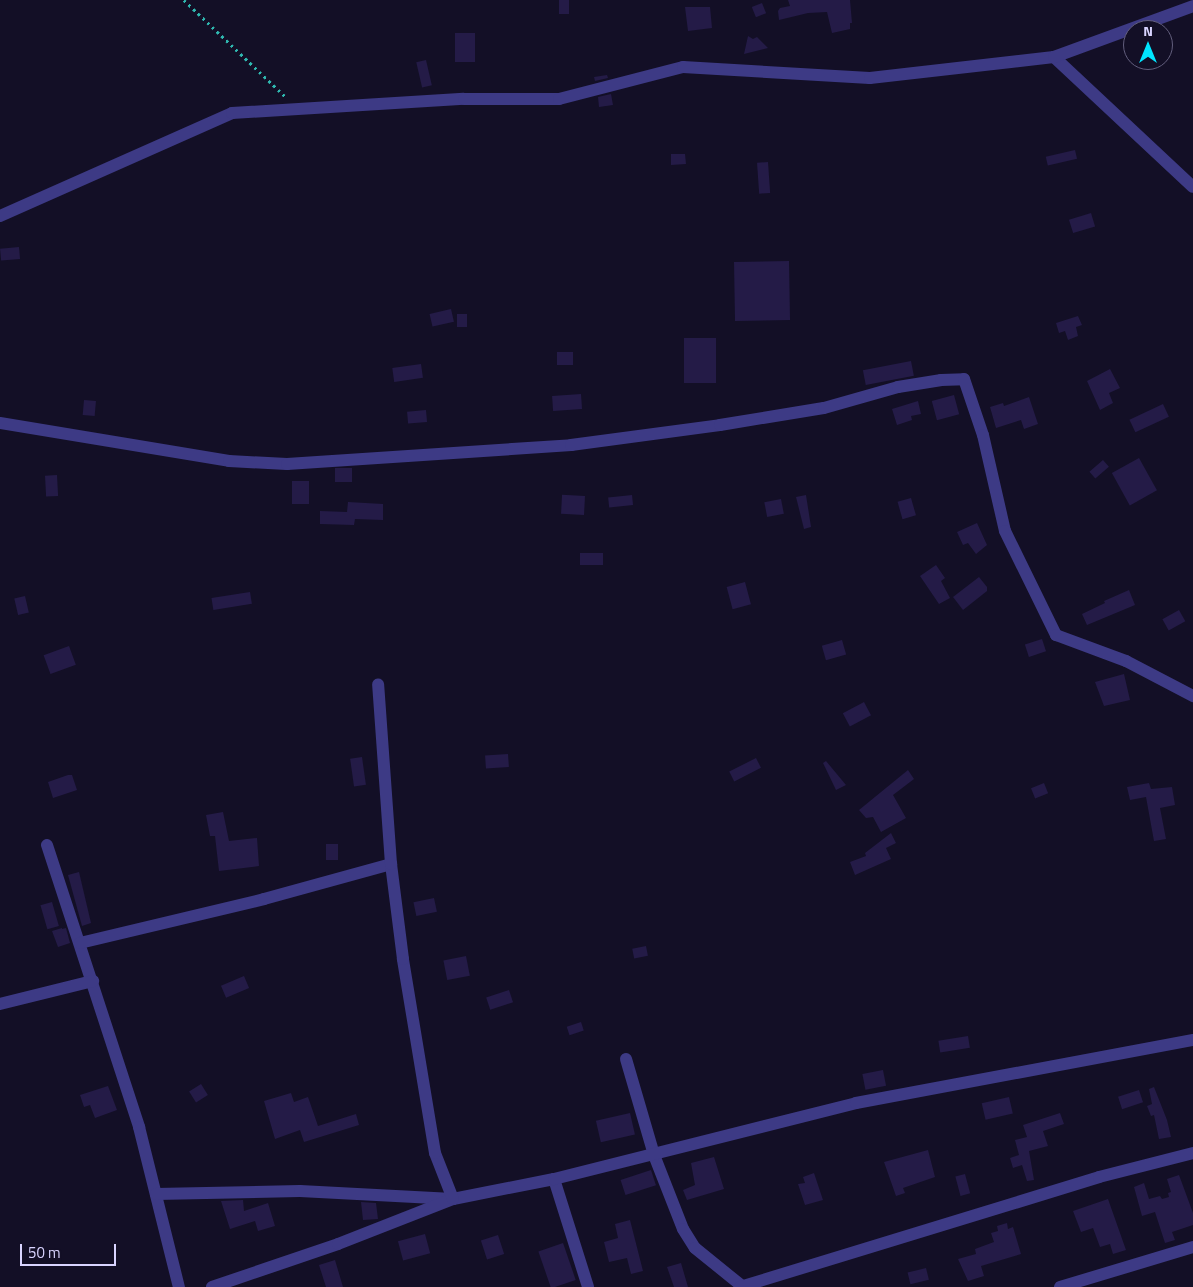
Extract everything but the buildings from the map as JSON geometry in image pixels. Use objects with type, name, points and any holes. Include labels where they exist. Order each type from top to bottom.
[{"type":"street","points":[[0,216],[232,113],[464,99],[559,98],[683,68],[870,78],[1054,58],[1193,6]]},
{"type":"street","points":[[1054,58],[1193,187]]},
{"type":"street","points":[[0,423],[230,461],[287,464],[571,445],[824,408],[898,387],[941,380],[964,379],[983,435],[1005,531],[1056,635],[1126,661],[1193,696]]},
{"type":"street","points":[[378,684],[391,864],[403,959],[435,1153],[453,1199]]},
{"type":"street","points":[[47,845],[93,981],[139,1127],[179,1287]]},
{"type":"street","points":[[80,943],[264,899],[391,864]]},
{"type":"street","points":[[0,1004],[93,981]]},
{"type":"street","points":[[212,1287],[338,1244],[453,1199],[554,1179],[856,1103],[1193,1040]]},
{"type":"street","points":[[626,1059],[654,1155],[683,1228],[696,1248],[741,1287],[1098,1177],[1193,1153]]},
{"type":"street","points":[[554,1179],[588,1287]]},
{"type":"street","points":[[156,1194],[300,1191],[453,1199]]},
{"type":"street","points":[[1060,1287],[1193,1246]]},
{"type":"path","points":[[184,0],[286,97]]}]
